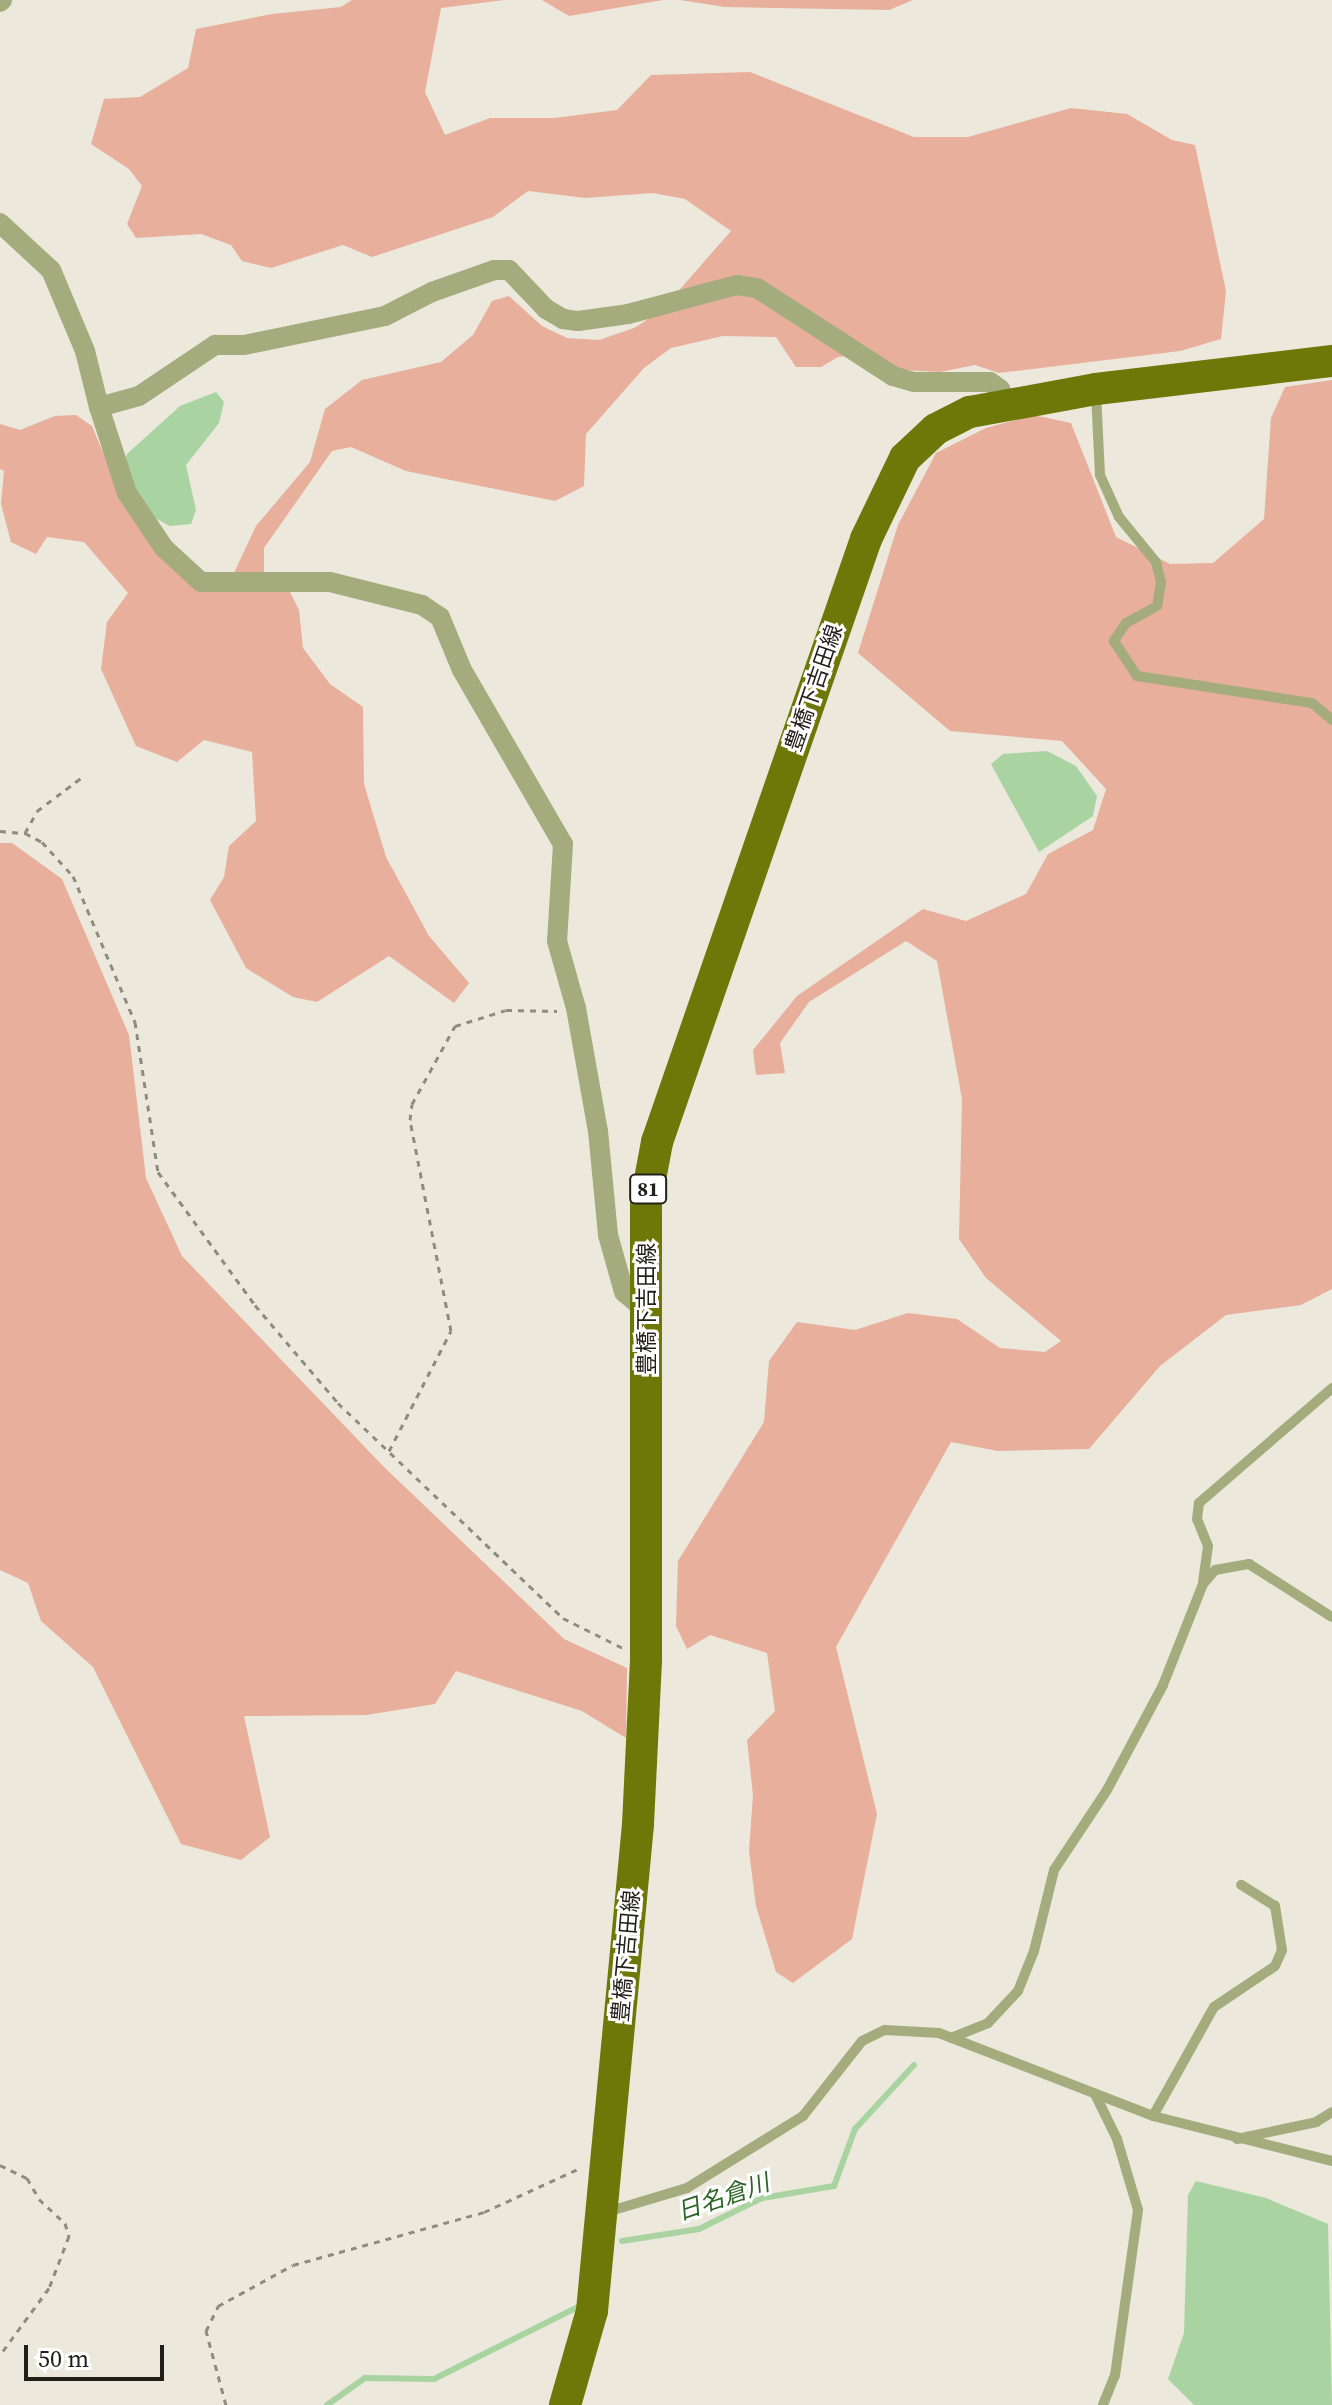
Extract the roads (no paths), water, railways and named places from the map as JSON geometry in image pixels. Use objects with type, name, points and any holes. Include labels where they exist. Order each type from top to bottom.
[{"type":"main road","name":"豊橋下吉田線","points":[[565,2405],[592,2311],[638,1824],[646,1659],[646,1201],[657,1142],[866,539],[905,458],[936,429],[970,412],[1005,403],[1096,389],[1332,361]]},
{"type":"street","points":[[0,223],[51,270],[85,351],[99,407],[127,493],[164,548],[201,582],[346,585],[422,605],[440,617],[462,670],[563,844],[557,941],[576,1008],[598,1131],[608,1235],[624,1292],[648,1312]]},
{"type":"street","points":[[99,407],[139,396],[215,345],[244,345],[385,316],[432,292],[494,270],[509,270],[546,309],[563,319],[578,321],[628,314],[737,285],[757,288],[893,376],[914,382],[990,382],[1000,389],[1005,403]]},
{"type":"lane","points":[[1096,389],[1100,475],[1119,517],[1156,562],[1161,582],[1157,606],[1126,623],[1114,641],[1137,676],[1312,703],[1332,720]]},
{"type":"lane","points":[[951,2038],[988,2023],[1018,1991],[1034,1951],[1054,1870],[1107,1790],[1163,1685],[1203,1584],[1208,1546],[1197,1519],[1199,1503],[1332,1388]]},
{"type":"lane","points":[[1203,1584],[1215,1570],[1249,1564],[1332,1617]]},
{"type":"lane","points":[[1153,2116],[1214,2007],[1275,1966],[1282,1950],[1275,1906],[1241,1885]]},
{"type":"lane","points":[[601,2214],[687,2188],[803,2116],[862,2041],[885,2030],[951,2038],[1153,2116],[1332,2161]]},
{"type":"lane","points":[[1095,2094],[1117,2139],[1138,2210],[1115,2375],[1103,2405]]},
{"type":"lane","points":[[1235,2139],[1316,2122],[1332,2112]]},
{"type":"waterway","name":"日名倉川","points":[[622,2241],[699,2229],[762,2198],[834,2186],[855,2129],[914,2065]]},
{"type":"waterway","name":"日名倉川","points":[[327,2405],[365,2378],[434,2379],[578,2307]]}]
